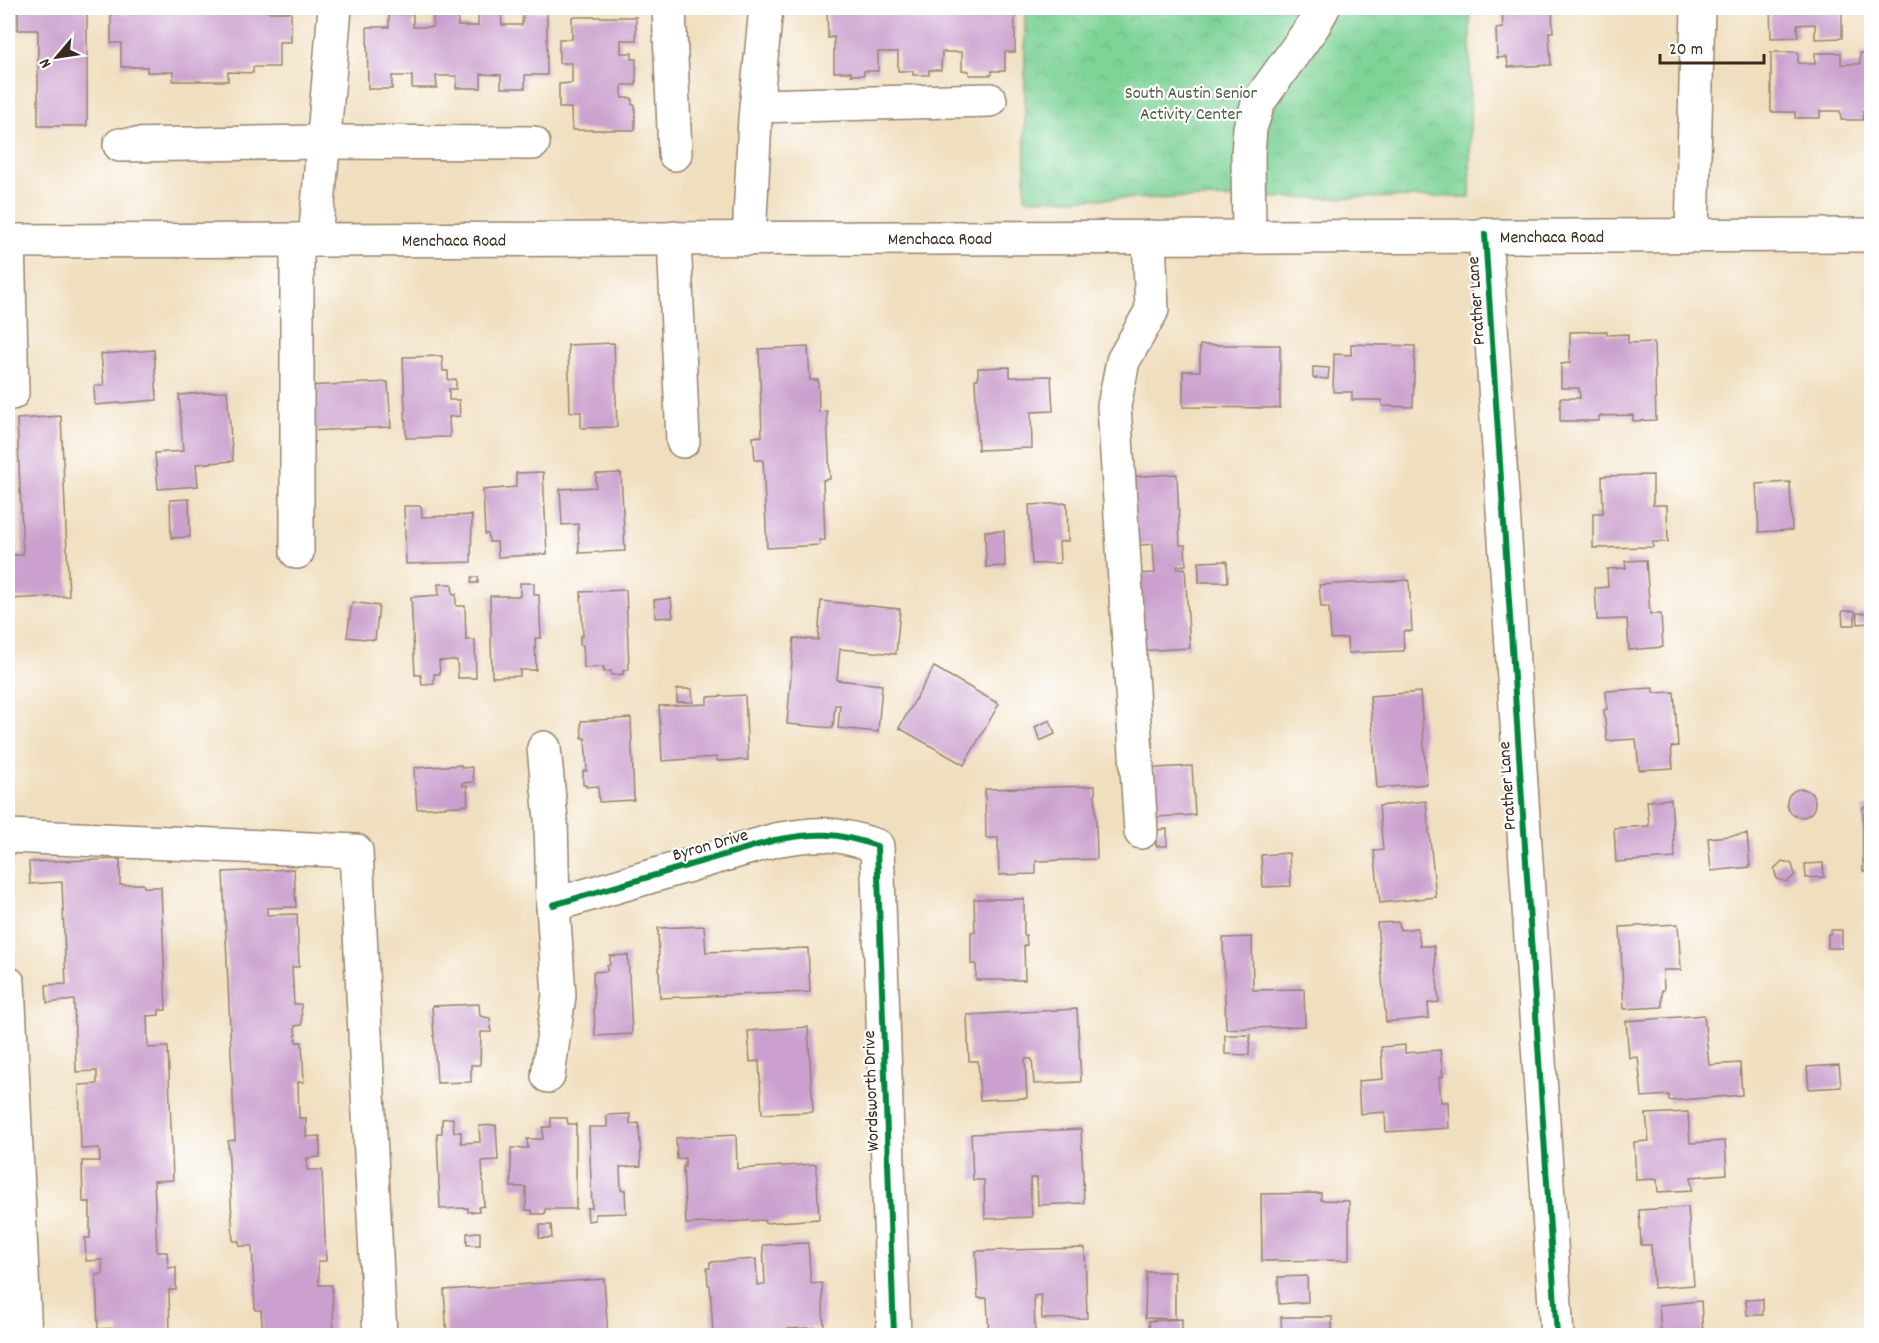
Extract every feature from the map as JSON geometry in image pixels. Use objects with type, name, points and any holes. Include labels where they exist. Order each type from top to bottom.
[{"type":"street","points":[[297,552],[306,240],[323,142],[335,8]]},
{"type":"street","points":[[669,8],[675,154]]},
{"type":"street","points":[[749,238],[756,106],[766,8]]},
{"type":"street","points":[[1249,237],[1250,128],[1259,101],[1314,26],[1323,8]]},
{"type":"street","points":[[1692,234],[1698,8]]},
{"type":"street","points":[[756,106],[990,100]]},
{"type":"street","points":[[120,145],[323,142],[533,143]]},
{"type":"street","name":"Menchaca Road","points":[[8,241],[1249,237],[1485,234],[1872,235]]},
{"type":"street","name":"Prather Lane","points":[[1485,234],[1557,1335]]},
{"type":"street","points":[[1141,832],[1114,406],[1123,361],[1152,310],[1149,237]]},
{"type":"street","points":[[674,238],[682,441]]},
{"type":"street","points":[[8,241],[12,393]]},
{"type":"street","points":[[544,748],[551,819],[553,905],[559,995],[548,1076]]},
{"type":"street","name":"Byron Drive","points":[[553,905],[775,840],[811,833],[846,836],[877,846]]},
{"type":"street","points":[[8,836],[356,850],[380,1335]]},
{"type":"street","name":"Wordsworth Drive","points":[[877,846],[894,1335]]},
{"type":"street","points":[[8,983],[25,1335]]},
{"type":"green space","name":"South Austin Senior Activity Center","points":[[1025,8],[1470,8],[1470,197],[1025,199]]},
{"type":"building","points":[[18,8],[87,8],[87,126],[38,126],[38,30],[18,30]]},
{"type":"building","points":[[136,8],[160,8],[160,13],[240,12],[241,8],[267,8],[267,12],[291,12],[291,42],[279,42],[279,67],[253,67],[253,73],[228,72],[228,81],[173,81],[173,72],[147,72],[147,67],[121,67],[121,43],[111,43],[111,14],[137,14]]},
{"type":"building","points":[[1502,8],[1552,9],[1553,32],[1549,32],[1551,65],[1508,67],[1507,57],[1497,58],[1496,29],[1503,28]]},
{"type":"building","points":[[1770,8],[1842,8],[1842,38],[1815,39],[1815,24],[1797,25],[1798,37],[1771,38]]},
{"type":"building","points":[[1856,8],[1872,8],[1872,12],[1856,11]]},
{"type":"building","points":[[1015,10],[1015,52],[1005,52],[1005,71],[992,71],[992,75],[969,75],[969,71],[962,70],[962,52],[942,52],[941,70],[929,70],[929,75],[913,75],[913,71],[898,71],[898,52],[878,52],[878,71],[864,71],[864,75],[834,72],[834,37],[828,38],[827,11]]},
{"type":"building","points":[[478,12],[501,12],[502,25],[522,25],[523,12],[547,12],[547,75],[525,75],[525,88],[501,88],[501,75],[481,74],[481,88],[456,88],[457,76],[436,76],[437,88],[412,88],[412,76],[392,76],[392,89],[368,89],[367,27],[389,27],[389,14],[413,14],[413,27],[433,27],[433,13],[458,13],[458,26],[478,26]]},
{"type":"building","points":[[572,17],[636,17],[636,40],[621,40],[621,53],[632,53],[632,59],[636,59],[636,85],[622,85],[622,98],[632,98],[632,105],[635,105],[635,130],[572,130],[571,108],[559,108],[559,84],[572,83],[572,63],[559,63],[559,39],[572,39]]},
{"type":"building","points":[[1771,52],[1798,52],[1798,63],[1815,64],[1815,53],[1841,53],[1841,64],[1860,64],[1860,53],[1872,53],[1872,110],[1863,111],[1863,120],[1841,120],[1840,111],[1820,111],[1820,118],[1795,118],[1795,112],[1771,112]]},
{"type":"building","points":[[1607,331],[1607,335],[1628,334],[1628,343],[1654,342],[1656,420],[1633,421],[1633,415],[1599,416],[1599,421],[1560,421],[1560,398],[1580,398],[1579,388],[1561,388],[1561,364],[1570,363],[1570,332]]},
{"type":"building","points":[[614,343],[617,427],[581,428],[581,412],[570,412],[568,345]]},
{"type":"building","points":[[1351,344],[1415,346],[1413,407],[1382,406],[1382,400],[1352,400],[1352,392],[1333,392],[1334,354],[1351,355]]},
{"type":"building","points":[[1200,345],[1280,345],[1280,408],[1183,407],[1183,371],[1200,371]]},
{"type":"building","points":[[808,347],[810,380],[818,380],[819,412],[827,411],[830,479],[823,480],[825,540],[819,540],[820,545],[767,548],[763,460],[755,460],[753,437],[762,436],[759,349]]},
{"type":"building","points":[[154,350],[157,400],[95,405],[94,386],[104,385],[101,354]]},
{"type":"building","points":[[442,356],[443,371],[448,371],[448,380],[456,379],[456,389],[449,389],[449,400],[459,400],[460,416],[449,417],[450,437],[406,438],[403,357]]},
{"type":"building","points":[[1010,367],[1010,377],[1051,376],[1053,411],[1031,412],[1032,448],[978,450],[975,379],[978,379],[978,368]]},
{"type":"building","points":[[1313,367],[1329,368],[1328,379],[1313,378]]},
{"type":"building","points":[[388,382],[391,427],[307,431],[305,386]]},
{"type":"building","points":[[227,391],[233,461],[196,464],[198,486],[158,489],[155,453],[183,451],[179,395]]},
{"type":"building","points":[[61,416],[69,596],[8,599],[8,555],[23,555],[17,419]]},
{"type":"building","points":[[543,472],[547,554],[498,557],[497,542],[489,542],[488,534],[485,534],[483,490],[516,487],[516,473]]},
{"type":"building","points":[[621,473],[625,551],[579,553],[578,524],[562,525],[560,489],[596,487],[596,474]]},
{"type":"building","points":[[1177,474],[1180,545],[1185,545],[1186,565],[1177,566],[1177,569],[1185,568],[1190,648],[1139,651],[1136,574],[1155,573],[1153,544],[1134,546],[1128,477]]},
{"type":"building","points":[[1653,475],[1653,505],[1667,505],[1668,542],[1653,542],[1653,547],[1593,548],[1593,513],[1603,513],[1602,476]]},
{"type":"building","points":[[1790,482],[1792,530],[1759,532],[1756,484]]},
{"type":"building","points":[[189,499],[190,537],[171,538],[170,500]]},
{"type":"building","points":[[1067,503],[1068,541],[1059,542],[1060,563],[1032,564],[1029,505]]},
{"type":"building","points":[[404,506],[421,506],[422,517],[472,515],[471,562],[406,564]]},
{"type":"building","points":[[985,531],[1004,531],[1005,566],[986,567]]},
{"type":"building","points":[[1646,560],[1650,614],[1661,614],[1663,647],[1629,650],[1627,619],[1597,620],[1595,588],[1608,587],[1607,569],[1626,568],[1625,561]]},
{"type":"building","points":[[1227,561],[1228,582],[1199,582],[1199,562]]},
{"type":"building","points":[[472,577],[478,577],[478,583],[471,583]]},
{"type":"building","points":[[1409,580],[1412,631],[1403,631],[1404,651],[1348,653],[1347,638],[1331,639],[1329,607],[1321,607],[1319,585]]},
{"type":"building","points":[[520,583],[534,583],[534,595],[539,595],[541,638],[535,638],[536,670],[520,670],[520,676],[492,677],[490,596],[520,596]]},
{"type":"building","points":[[438,584],[452,584],[453,595],[456,594],[456,606],[465,606],[466,640],[475,640],[476,678],[458,678],[457,660],[439,661],[440,674],[434,674],[434,684],[422,685],[421,675],[415,675],[411,597],[439,595]]},
{"type":"building","points":[[626,590],[629,670],[623,671],[623,674],[611,675],[611,671],[604,672],[604,667],[584,668],[583,645],[580,645],[580,636],[583,636],[581,592]]},
{"type":"building","points":[[671,598],[673,617],[655,618],[654,600]]},
{"type":"building","points":[[821,601],[900,609],[896,654],[840,649],[837,680],[882,685],[878,732],[838,728],[840,705],[835,705],[833,728],[787,724],[794,638],[818,640]]},
{"type":"building","points":[[352,602],[379,606],[375,640],[347,637]]},
{"type":"building","points":[[1842,611],[1855,611],[1855,625],[1843,625]]},
{"type":"building","points":[[1857,613],[1867,613],[1868,623],[1858,624]]},
{"type":"building","points":[[934,667],[999,704],[964,765],[899,728]]},
{"type":"building","points":[[1653,688],[1653,693],[1674,692],[1678,746],[1671,747],[1673,768],[1639,770],[1636,739],[1607,741],[1604,710],[1607,709],[1606,691]]},
{"type":"building","points":[[677,689],[692,689],[693,702],[677,702]]},
{"type":"building","points":[[1420,692],[1427,784],[1377,788],[1370,696]]},
{"type":"building","points":[[745,695],[748,760],[717,761],[717,757],[662,761],[659,706],[707,704],[707,697]]},
{"type":"building","points":[[631,718],[634,800],[599,802],[598,786],[583,785],[583,771],[587,771],[585,738],[582,738],[581,721]]},
{"type":"building","points":[[1050,720],[1055,734],[1040,741],[1035,727]]},
{"type":"building","points":[[461,765],[462,768],[472,767],[474,782],[462,783],[463,786],[467,786],[468,805],[417,809],[414,768]]},
{"type":"building","points":[[1192,766],[1195,815],[1156,817],[1154,768]]},
{"type":"building","points":[[1095,786],[1097,859],[1036,861],[1036,874],[999,875],[998,838],[986,838],[985,789]]},
{"type":"building","points":[[1801,789],[1811,793],[1815,803],[1811,813],[1801,817],[1791,813],[1787,803],[1791,793]]},
{"type":"building","points":[[1671,799],[1675,858],[1616,862],[1614,828],[1649,826],[1647,801]]},
{"type":"building","points":[[1426,801],[1436,897],[1380,903],[1374,851],[1383,850],[1379,806]]},
{"type":"building","points":[[1863,807],[1872,807],[1872,871],[1863,871]]},
{"type":"building","points":[[1167,829],[1167,846],[1156,846],[1156,830]]},
{"type":"building","points":[[1747,834],[1750,867],[1711,871],[1708,838]]},
{"type":"building","points":[[1289,853],[1291,886],[1263,887],[1261,855]]},
{"type":"building","points":[[120,859],[120,885],[143,884],[144,887],[161,887],[166,1010],[159,1010],[159,1015],[147,1016],[148,1048],[168,1047],[173,1180],[154,1181],[157,1252],[167,1252],[168,1268],[176,1267],[176,1290],[169,1290],[170,1336],[119,1336],[119,1328],[98,1329],[96,1275],[103,1274],[102,1260],[86,1261],[85,1238],[90,1238],[90,1202],[83,1202],[82,1161],[100,1161],[99,1148],[81,1149],[79,1085],[97,1084],[97,1071],[76,1072],[74,1000],[47,1003],[46,985],[66,984],[62,882],[30,884],[29,862]]},
{"type":"building","points":[[1782,861],[1792,864],[1795,875],[1787,882],[1777,879],[1774,869]]},
{"type":"building","points":[[1823,863],[1824,877],[1806,878],[1805,864]]},
{"type":"building","points":[[294,869],[296,907],[267,908],[267,915],[297,914],[299,967],[292,967],[294,1004],[301,1004],[302,1025],[295,1026],[296,1042],[302,1042],[304,1082],[298,1082],[299,1118],[306,1118],[306,1137],[320,1136],[320,1157],[307,1158],[307,1170],[322,1170],[326,1261],[318,1261],[319,1285],[332,1285],[334,1336],[263,1336],[261,1310],[255,1310],[252,1246],[239,1246],[239,1241],[233,1241],[228,1141],[235,1140],[223,872]]},
{"type":"building","points":[[974,899],[1024,899],[1024,935],[1026,935],[1027,945],[1024,945],[1025,980],[976,980],[976,964],[971,964],[971,932],[975,932]]},
{"type":"building","points":[[1399,922],[1400,930],[1418,928],[1420,946],[1434,946],[1439,1002],[1428,1003],[1429,1018],[1386,1022],[1377,923]]},
{"type":"building","points":[[1678,924],[1681,970],[1663,970],[1662,1007],[1624,1009],[1620,927]]},
{"type":"building","points":[[704,926],[706,952],[808,948],[810,992],[660,998],[658,928]]},
{"type":"building","points":[[1831,930],[1842,930],[1842,948],[1828,948],[1828,934]]},
{"type":"building","points":[[1252,937],[1253,990],[1304,989],[1305,1026],[1226,1029],[1223,938]]},
{"type":"building","points":[[628,955],[632,1034],[595,1036],[593,972],[607,971],[610,956]]},
{"type":"building","points":[[479,1004],[480,1016],[490,1018],[491,1032],[481,1032],[480,1065],[471,1065],[471,1082],[437,1083],[432,1006]]},
{"type":"building","points":[[1077,1009],[1081,1082],[1034,1084],[1032,1059],[1025,1059],[1027,1098],[980,1100],[978,1061],[969,1061],[967,1015]]},
{"type":"building","points":[[1704,1015],[1709,1065],[1740,1063],[1742,1095],[1669,1101],[1669,1095],[1642,1097],[1638,1057],[1629,1058],[1626,1021]]},
{"type":"building","points":[[808,1027],[813,1112],[762,1114],[759,1061],[750,1062],[748,1031]]},
{"type":"building","points":[[1225,1035],[1250,1035],[1249,1055],[1225,1054]]},
{"type":"building","points":[[1405,1045],[1405,1053],[1440,1050],[1443,1077],[1439,1077],[1441,1102],[1448,1102],[1449,1128],[1386,1132],[1385,1112],[1360,1114],[1358,1081],[1383,1079],[1381,1047]]},
{"type":"building","points":[[1839,1065],[1841,1087],[1809,1089],[1807,1067]]},
{"type":"building","points":[[1688,1112],[1690,1143],[1725,1141],[1727,1174],[1691,1177],[1692,1190],[1658,1192],[1657,1179],[1636,1180],[1634,1142],[1649,1141],[1646,1114]]},
{"type":"building","points":[[630,1114],[630,1124],[639,1123],[641,1166],[620,1167],[621,1190],[625,1190],[626,1213],[595,1214],[595,1220],[588,1221],[587,1208],[592,1208],[589,1127],[607,1127],[607,1115]]},
{"type":"building","points":[[453,1118],[454,1132],[461,1132],[461,1143],[480,1142],[479,1126],[496,1125],[498,1160],[482,1161],[484,1206],[478,1207],[479,1211],[468,1212],[468,1208],[440,1209],[437,1133],[442,1133],[442,1119]]},
{"type":"building","points":[[551,1118],[567,1118],[568,1124],[576,1124],[576,1209],[545,1209],[545,1214],[532,1214],[532,1210],[526,1210],[526,1187],[511,1187],[511,1148],[528,1148],[527,1139],[543,1139],[543,1127],[551,1127]]},
{"type":"building","points":[[1081,1129],[1084,1203],[1038,1205],[1037,1178],[1030,1178],[1032,1217],[985,1219],[984,1180],[973,1180],[971,1134]]},
{"type":"building","points":[[736,1135],[737,1169],[816,1164],[819,1219],[765,1223],[764,1220],[686,1224],[683,1167],[685,1167],[685,1158],[677,1159],[676,1138]]},
{"type":"building","points":[[1321,1193],[1321,1200],[1349,1201],[1349,1260],[1262,1261],[1261,1194]]},
{"type":"building","points":[[1688,1207],[1694,1285],[1654,1288],[1651,1245],[1641,1245],[1639,1210]]},
{"type":"building","points":[[540,1225],[551,1225],[552,1238],[539,1238]]},
{"type":"building","points":[[480,1232],[480,1245],[467,1245],[467,1233]]},
{"type":"building","points":[[808,1243],[811,1284],[822,1283],[824,1327],[713,1333],[707,1268],[710,1268],[710,1262],[756,1259],[757,1285],[765,1284],[763,1245]]},
{"type":"building","points":[[1085,1248],[1087,1318],[1042,1319],[1041,1295],[1034,1296],[1035,1336],[989,1336],[987,1298],[978,1298],[976,1251]]},
{"type":"building","points":[[1146,1272],[1175,1272],[1175,1319],[1145,1318]]},
{"type":"building","points":[[1307,1276],[1308,1302],[1279,1304],[1278,1277]]},
{"type":"building","points":[[604,1279],[608,1336],[447,1336],[444,1290]]},
{"type":"building","points":[[1763,1299],[1763,1315],[1747,1315],[1746,1300]]},
{"type":"building","points":[[1701,1301],[1703,1336],[1656,1336],[1661,1333],[1659,1305]]},
{"type":"building","points":[[1281,1317],[1332,1317],[1332,1336],[1282,1336]]},
{"type":"building","points":[[1182,1319],[1182,1336],[1150,1336],[1149,1321]]},
{"type":"cycle path","points":[[1485,234],[1557,1336]]},
{"type":"cycle path","points":[[553,905],[775,840],[826,835],[849,838],[877,846],[894,1336]]}]
